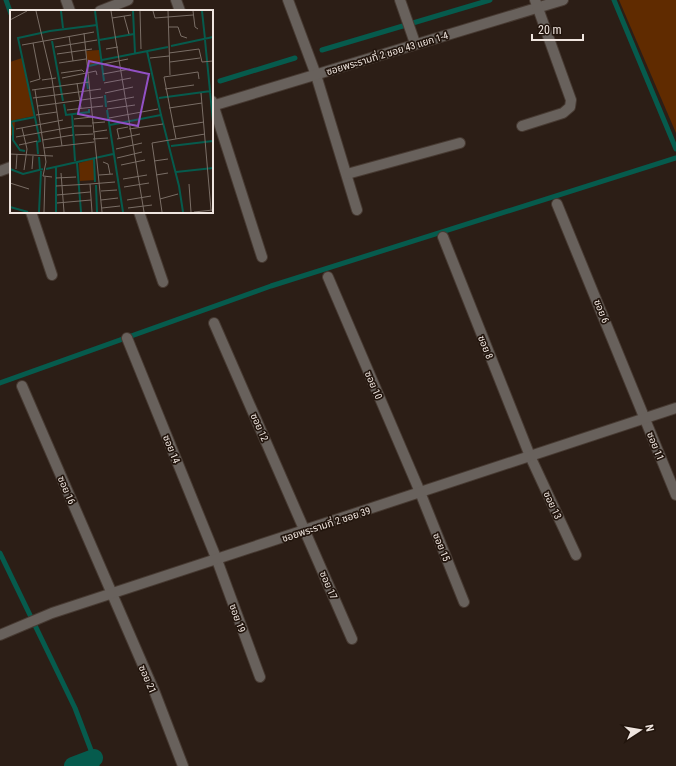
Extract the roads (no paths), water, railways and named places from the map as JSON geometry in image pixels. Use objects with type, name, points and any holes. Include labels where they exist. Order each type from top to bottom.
[{"type":"street","points":[[66,0],[70,10]]},
{"type":"street","points":[[103,10],[128,0]]},
{"type":"street","points":[[176,0],[180,10]]},
{"type":"street","points":[[288,0],[316,75],[357,210]]},
{"type":"street","points":[[400,0],[415,43]]},
{"type":"street","name":"ซอยพระรามที่ 2 ซอย 43 แยก 1-4","points":[[213,104],[316,75],[536,4],[563,0]]},
{"type":"street","points":[[522,126],[563,113],[570,107],[571,100],[536,4]]},
{"type":"street","points":[[213,104],[262,257]]},
{"type":"street","points":[[347,174],[460,143]]},
{"type":"street","points":[[0,171],[10,167]]},
{"type":"street","name":"ซอย 6","points":[[558,204],[646,418]]},
{"type":"street","points":[[31,213],[52,275]]},
{"type":"street","points":[[139,213],[163,282]]},
{"type":"street","name":"ซอย 8","points":[[443,238],[530,456]]},
{"type":"street","name":"ซอย 10","points":[[328,277],[420,492]]},
{"type":"street","name":"ซอย 12","points":[[214,323],[306,530]]},
{"type":"street","name":"ซอย 14","points":[[127,338],[217,560]]},
{"type":"street","name":"ซอย 16","points":[[22,386],[111,594]]},
{"type":"street","name":"ซอยพระรามที่ 2 ซอย 39","points":[[0,635],[52,613],[676,408]]},
{"type":"street","name":"ซอย 11","points":[[646,418],[676,495]]},
{"type":"street","name":"ซอย 13","points":[[530,456],[576,555]]},
{"type":"street","name":"ซอย 15","points":[[420,492],[464,602]]},
{"type":"street","name":"ซอย 17","points":[[306,530],[352,639]]},
{"type":"street","name":"ซอย 19","points":[[217,560],[260,677]]},
{"type":"street","name":"ซอย 21","points":[[111,594],[155,694],[183,766]]},
{"type":"waterway","points":[[6,0],[10,11]]},
{"type":"waterway","points":[[322,50],[490,0]]},
{"type":"waterway","points":[[614,0],[676,149]]},
{"type":"waterway","points":[[220,81],[295,58]]},
{"type":"waterway","points":[[0,383],[271,286],[676,158]]},
{"type":"waterway","points":[[0,553],[75,708],[97,766]]},
{"type":"waterway","points":[[73,766],[94,758]]}]
